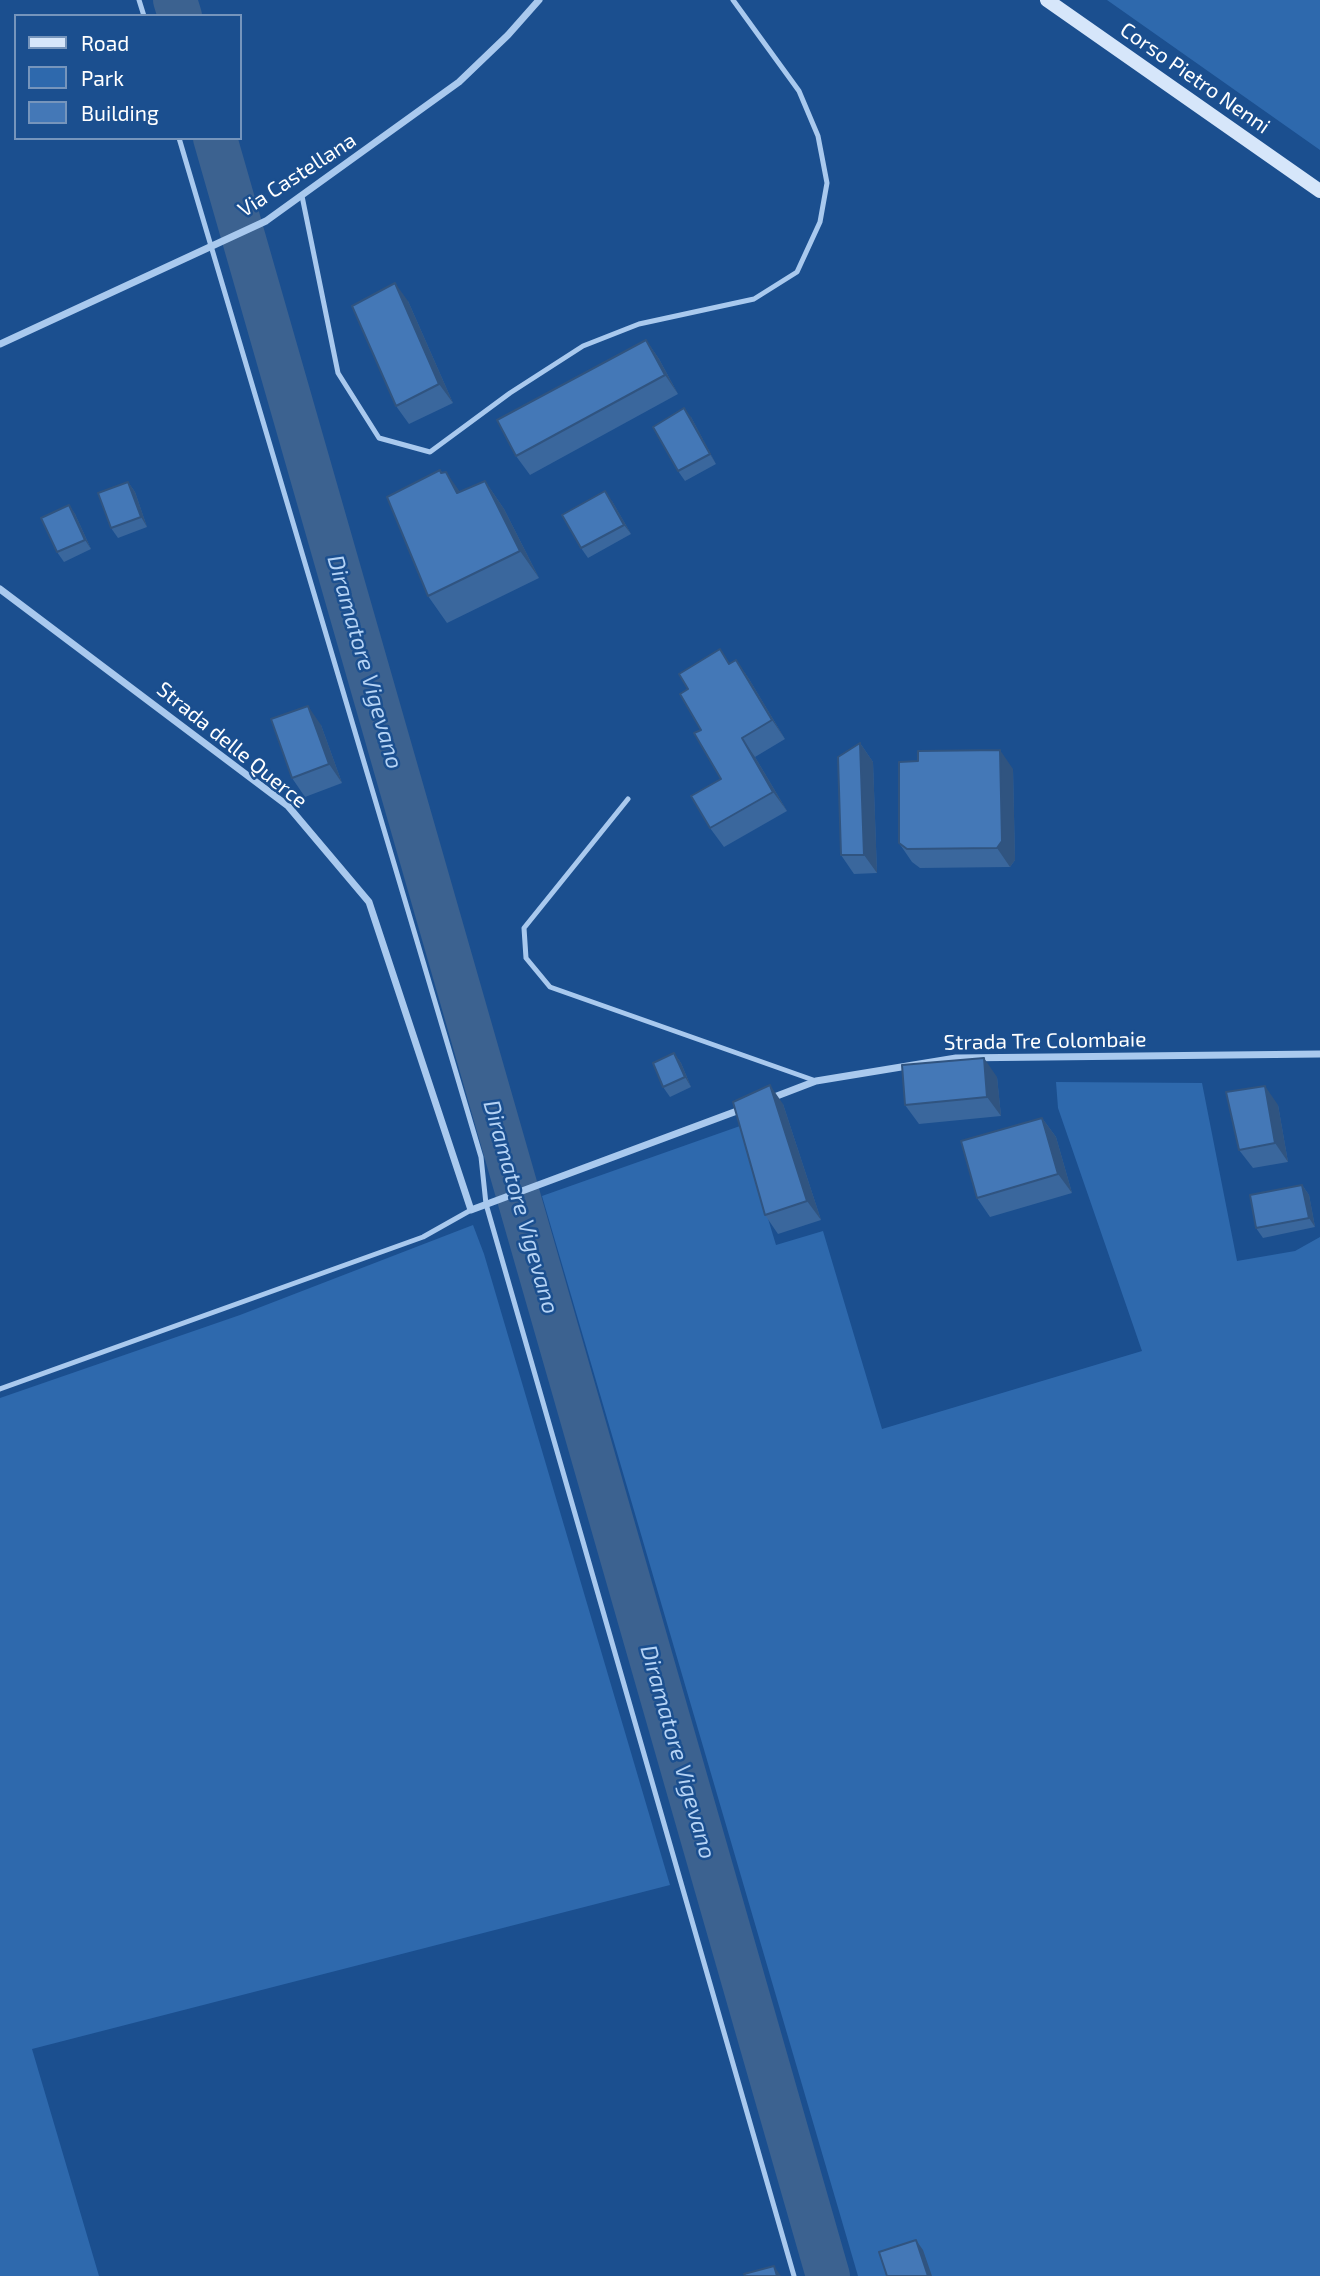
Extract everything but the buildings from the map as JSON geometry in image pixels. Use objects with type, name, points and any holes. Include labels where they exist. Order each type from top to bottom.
[{"type":"main road","name":"Corso Pietro Nenni","points":[[1046,0],[1320,191]]},
{"type":"street","name":"Via Castellana","points":[[0,344],[266,221],[459,82],[539,0]]},
{"type":"street","name":"Strada delle Querce","points":[[0,589],[288,806],[369,902],[471,1210]]},
{"type":"street","name":"Strada Tre Colombaie","points":[[766,1100],[816,1081],[956,1058],[1320,1055]]},
{"type":"street","points":[[471,1210],[753,1105]]},
{"type":"lane","points":[[302,196],[338,373],[379,438],[430,452],[510,393],[583,346],[639,324],[754,299],[797,272],[820,222],[827,183],[818,136],[799,91],[733,0]]},
{"type":"lane","points":[[180,140],[481,1157],[486,1204],[794,2276]]},
{"type":"lane","points":[[628,799],[524,928],[526,958],[550,987],[816,1081]]},
{"type":"lane","points":[[0,1389],[423,1237],[471,1210]]},
{"type":"green space","points":[[1107,0],[1320,0],[1320,150]]},
{"type":"green space","points":[[1056,1082],[1202,1083],[1237,1261],[1295,1251],[1320,1237],[1320,2276],[858,2276],[542,1196],[740,1126],[776,1245],[823,1231],[882,1429],[1142,1351],[1058,1108]]},
{"type":"green space","points":[[473,1225],[484,1254],[670,1885],[32,2049],[99,2276],[0,2276],[0,1398],[240,1315]]},
{"type":"waterway","name":"Diramatore Vigevano","points":[[175,0],[179,14]]},
{"type":"waterway","name":"Diramatore Vigevano","points":[[216,140],[828,2276]]}]
